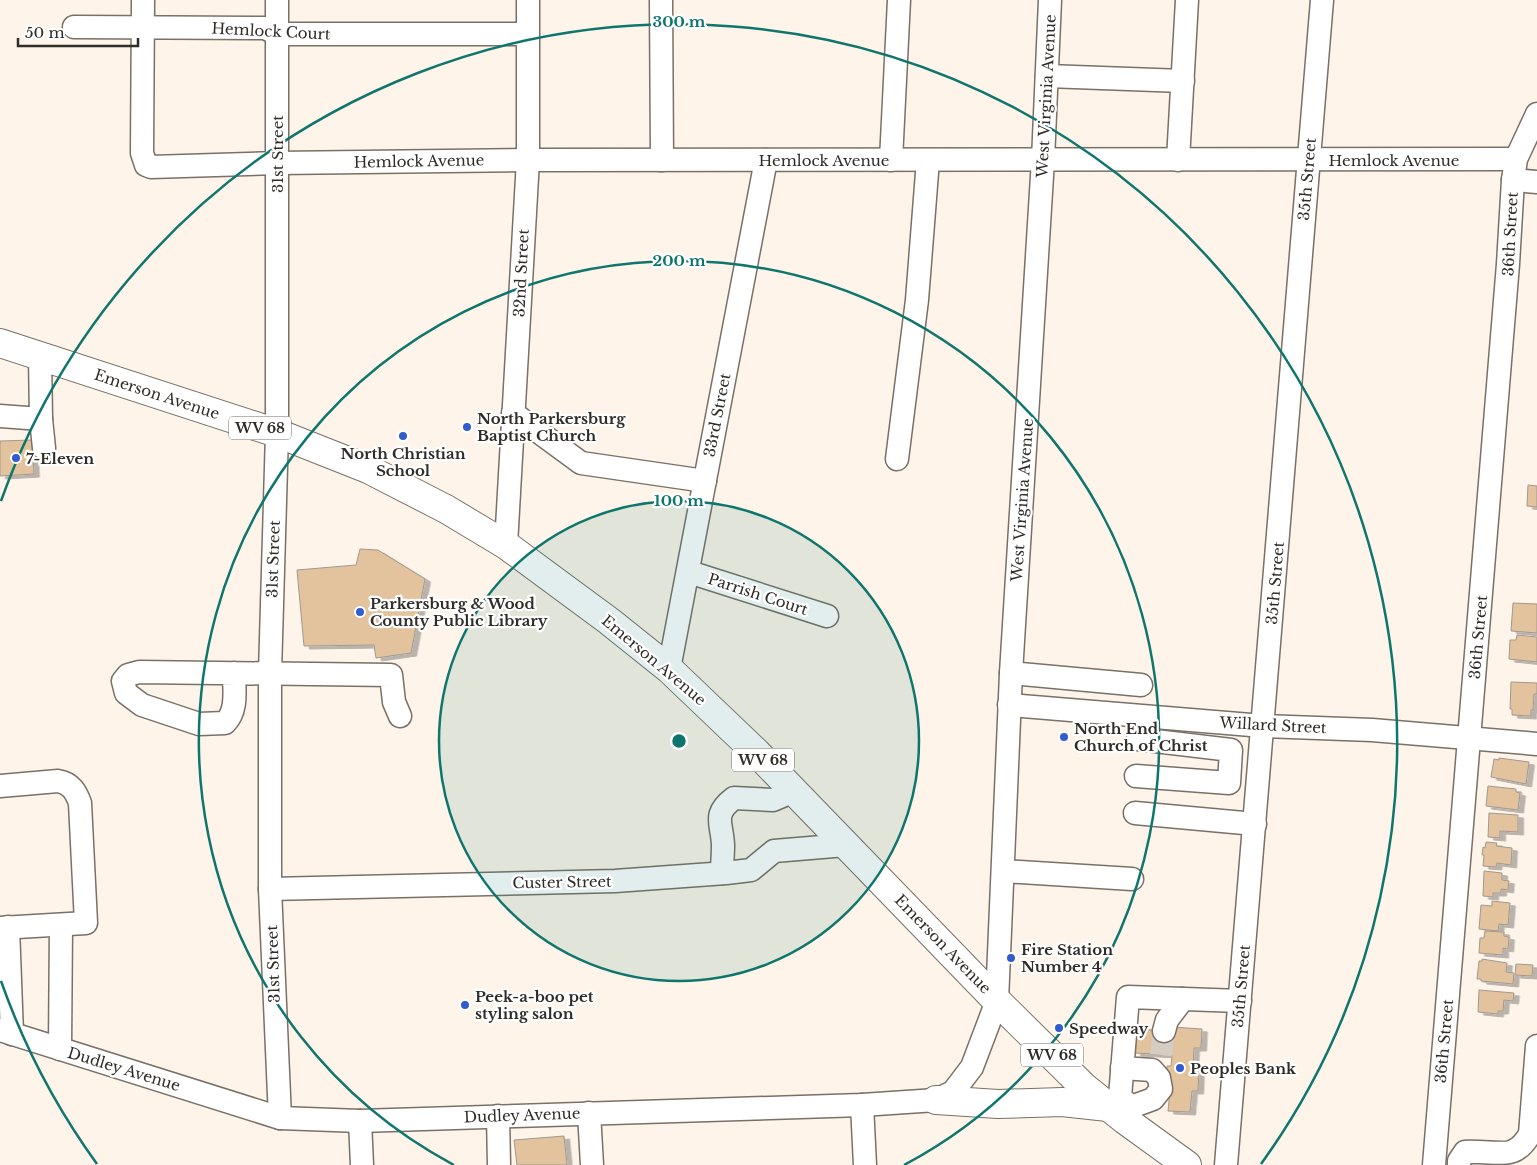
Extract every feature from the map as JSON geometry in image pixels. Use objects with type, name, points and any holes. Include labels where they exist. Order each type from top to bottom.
[{"type":"main road","name":"Emerson Avenue","points":[[0,342],[276,433],[368,468],[446,509],[506,545],[609,621],[669,669],[756,752],[997,1001],[1084,1087],[1122,1112],[1186,1165]]},
{"type":"main road","points":[[936,1100],[998,1104],[1062,1102],[1122,1112]]},
{"type":"street","points":[[143,0],[143,27]]},
{"type":"street","name":"31st Street","points":[[277,0],[276,433],[270,673],[270,888],[280,1118]]},
{"type":"street","name":"32nd Street","points":[[506,545],[528,160],[528,0]]},
{"type":"street","points":[[661,0],[662,160]]},
{"type":"street","points":[[891,160],[899,0]]},
{"type":"street","name":"West Virginia Avenue","points":[[997,1001],[1009,705],[1043,160],[1050,0]]},
{"type":"street","points":[[1178,160],[1187,0]]},
{"type":"street","name":"35th Street","points":[[1226,1165],[1322,0]]},
{"type":"street","name":"Hemlock Court","points":[[74,27],[265,28],[277,34],[527,34]]},
{"type":"street","name":"Hemlock Avenue","points":[[143,27],[142,154],[146,165],[151,167],[277,162],[528,160],[1309,160],[1514,170],[1537,182]]},
{"type":"street","points":[[1047,76],[1183,81]]},
{"type":"street","name":"36th Street","points":[[1434,1165],[1508,264],[1514,170],[1537,114]]},
{"type":"street","name":"33rd Street","points":[[669,669],[766,160]]},
{"type":"street","points":[[897,458],[917,300],[928,160]]},
{"type":"street","points":[[40,356],[41,419],[44,448]]},
{"type":"street","points":[[513,413],[581,463],[705,481]]},
{"type":"street","points":[[0,416],[41,419]]},
{"type":"street","name":"Parrish Court","points":[[688,572],[827,616]]},
{"type":"street","points":[[234,673],[234,706],[231,717],[225,723],[198,724],[142,706],[126,693],[123,681],[128,675],[138,672],[270,673],[391,675],[394,702],[400,716]]},
{"type":"street","points":[[1011,673],[1141,684]]},
{"type":"street","name":"Willard Street","points":[[1009,705],[1263,726],[1372,730],[1537,744]]},
{"type":"street","points":[[1136,776],[1229,783],[1231,750],[1138,739]]},
{"type":"street","points":[[1230,767],[1260,770]]},
{"type":"street","points":[[0,786],[58,781],[66,782],[76,793],[80,804],[86,923],[4,927],[6,1032]]},
{"type":"street","points":[[722,873],[723,843],[719,818],[724,806],[734,798],[773,800],[794,791]]},
{"type":"street","points":[[1135,813],[1255,824]]},
{"type":"street","name":"Custer Street","points":[[270,888],[615,881],[751,870],[774,851],[846,845]]},
{"type":"street","points":[[1003,871],[1132,878]]},
{"type":"street","points":[[60,924],[60,1049]]},
{"type":"street","points":[[1122,1068],[1157,1063],[1161,1089],[1153,1099],[1122,1112],[1120,1097],[1122,1068],[1128,998],[1240,1001]]},
{"type":"street","points":[[1164,1030],[1167,1020],[1183,999]]},
{"type":"street","name":"Dudley Avenue","points":[[6,1032],[280,1118],[360,1121],[862,1105],[936,1100],[953,1092],[972,1067],[997,1001]]},
{"type":"street","points":[[1459,1165],[1459,1161],[1465,1152],[1512,1152],[1524,1143],[1530,1134],[1535,1098],[1537,1046]]},
{"type":"street","points":[[862,1105],[865,1165]]},
{"type":"street","points":[[589,1113],[592,1165]]},
{"type":"street","points":[[498,1116],[499,1165]]},
{"type":"street","points":[[360,1121],[362,1165]]},
{"type":"building","name":"7-Eleven","points":[[32,440],[34,474],[0,476],[0,441]]},
{"type":"building","points":[[1528,485],[1537,486],[1537,507],[1527,506]]},
{"type":"building","name":"Parkersburg & Wood County Public Library","points":[[360,549],[378,550],[425,579],[411,653],[376,658],[374,645],[304,646],[297,570],[356,565]]},
{"type":"building","points":[[1513,603],[1537,604],[1537,633],[1511,631]]},
{"type":"building","points":[[1517,635],[1537,637],[1537,662],[1509,659],[1510,640],[1516,640]]},
{"type":"building","points":[[1511,682],[1537,683],[1537,694],[1534,694],[1531,716],[1512,715],[1512,709],[1510,709]]},
{"type":"building","points":[[1499,758],[1529,762],[1526,784],[1491,777],[1494,759],[1499,760]]},
{"type":"building","points":[[1488,786],[1516,789],[1516,792],[1520,793],[1518,810],[1486,806]]},
{"type":"building","points":[[1489,813],[1518,815],[1518,832],[1500,831],[1500,838],[1488,837]]},
{"type":"building","points":[[1486,842],[1497,843],[1496,846],[1512,848],[1511,865],[1497,863],[1496,867],[1483,866],[1483,847],[1485,848]]},
{"type":"building","points":[[1484,871],[1502,873],[1502,880],[1509,881],[1508,890],[1501,889],[1501,893],[1493,893],[1493,897],[1483,896]]},
{"type":"building","points":[[1492,901],[1510,903],[1508,925],[1499,924],[1498,931],[1479,929],[1481,905],[1492,906]]},
{"type":"building","points":[[1485,931],[1504,932],[1504,936],[1509,937],[1508,949],[1503,948],[1503,955],[1479,953],[1480,938],[1484,938]]},
{"type":"building","points":[[1482,959],[1507,963],[1506,972],[1514,973],[1513,984],[1477,979],[1479,961],[1482,961]]},
{"type":"building","points":[[1516,964],[1533,965],[1532,976],[1515,975]]},
{"type":"building","points":[[1479,990],[1514,993],[1513,1001],[1504,1000],[1503,1011],[1498,1011],[1498,1014],[1478,1012]]},
{"type":"building","name":"Peoples Bank","points":[[1172,1027],[1202,1029],[1201,1048],[1194,1048],[1193,1070],[1199,1070],[1198,1091],[1192,1091],[1190,1112],[1168,1111],[1170,1090],[1166,1090],[1167,1066],[1171,1066],[1172,1055],[1135,1053],[1136,1029],[1172,1031]]},
{"type":"building","points":[[564,1136],[567,1165],[517,1165],[514,1140]]},
{"type":"tunnel","points":[[1161,1055],[1164,1031]]},
{"type":"place","name":"North Parkersburg Baptist Church","points":[[467,427]]},
{"type":"place","name":"North Christian School","points":[[403,436]]},
{"type":"place","name":"7-Eleven","points":[[16,458]]},
{"type":"place","name":"Parkersburg & Wood County Public Library","points":[[360,612]]},
{"type":"place","name":"North End Church of Christ","points":[[1064,737]]},
{"type":"place","name":"Fire Station Number 4","points":[[1011,958]]},
{"type":"place","name":"Peek-a-boo pet styling salon","points":[[465,1005]]},
{"type":"place","name":"Speedway","points":[[1059,1028]]},
{"type":"place","name":"Peoples Bank","points":[[1180,1068]]}]
